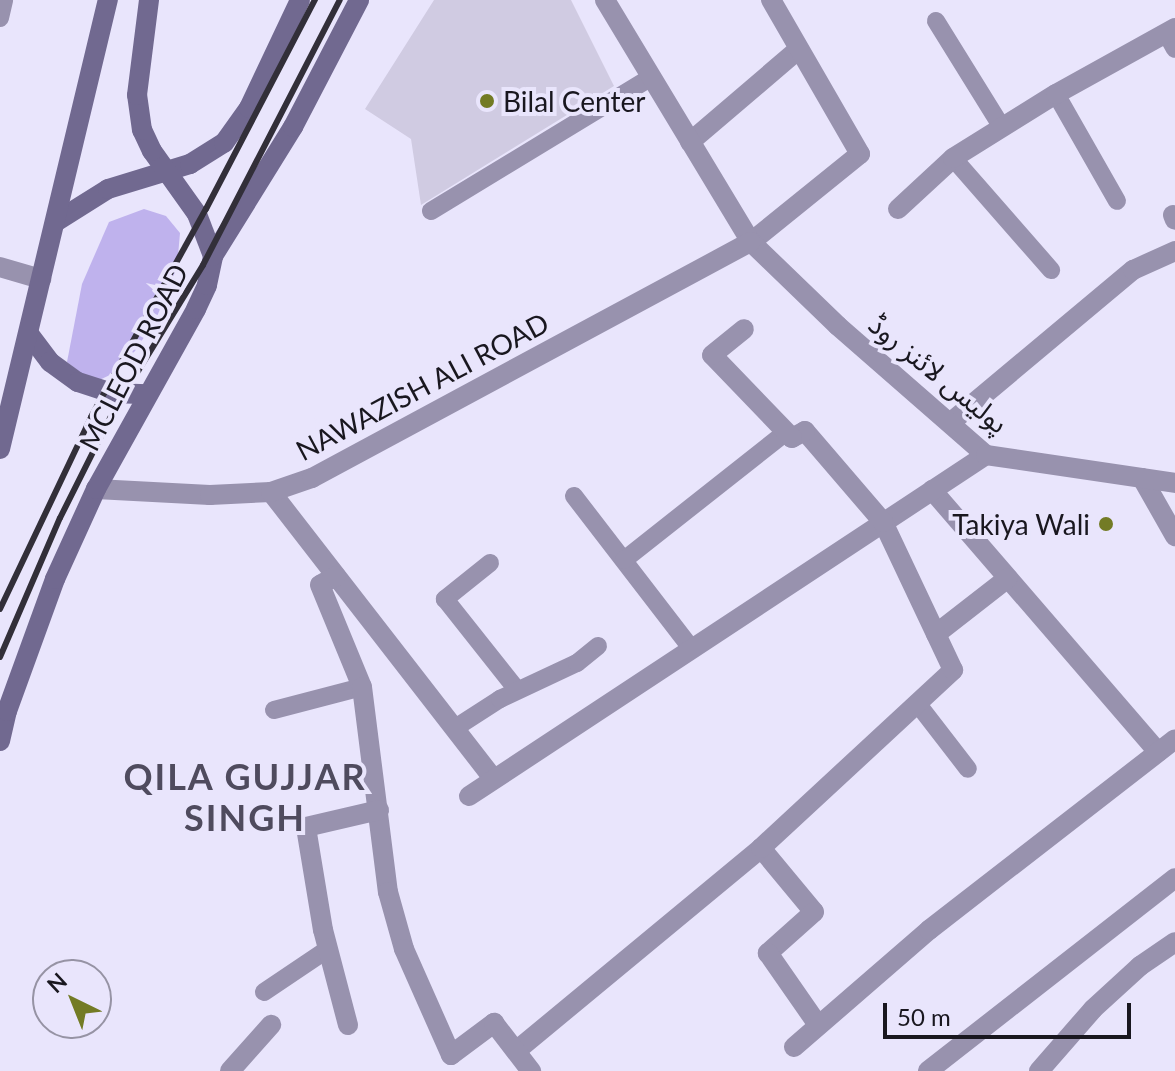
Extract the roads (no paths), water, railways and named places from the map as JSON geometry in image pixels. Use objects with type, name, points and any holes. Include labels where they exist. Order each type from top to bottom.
[{"type":"main road","points":[[0,449],[108,0]]},
{"type":"main road","name":"MCLEOD ROAD","points":[[0,741],[7,711],[55,579],[96,489],[207,285],[213,256],[197,214],[165,171],[142,130],[137,95],[149,0]]},
{"type":"main road","points":[[57,221],[108,189],[190,164],[224,143],[249,108],[300,0]]},
{"type":"main road","points":[[213,256],[293,127],[359,0]]},
{"type":"main road","points":[[29,334],[50,362],[78,382],[112,393],[147,394]]},
{"type":"street","name":"پولیس لائنز روڈ","points":[[605,0],[751,242],[838,326],[986,455],[1175,483]]},
{"type":"street","points":[[690,142],[799,49],[771,0]]},
{"type":"street","points":[[898,209],[953,158],[1001,126],[1056,94],[1172,37]]},
{"type":"street","name":"NAWAZISH ALI ROAD","points":[[96,489],[210,495],[271,492],[312,478],[359,456],[751,242],[860,154],[799,49]]},
{"type":"street","points":[[950,423],[1133,270],[1175,251]]},
{"type":"street","points":[[0,267],[41,279]]},
{"type":"street","points":[[516,1051],[761,848],[953,670],[883,522],[805,431],[792,438],[712,355],[744,329]]},
{"type":"street","points":[[469,796],[986,455]]},
{"type":"street","points":[[1142,478],[1175,536]]},
{"type":"street","points":[[932,490],[1158,752]]},
{"type":"street","points":[[271,492],[494,779]]},
{"type":"street","points":[[336,576],[320,585],[362,687],[388,892],[404,949],[447,1063],[494,1023],[531,1071]]},
{"type":"street","points":[[936,634],[1008,578]]},
{"type":"street","points":[[794,1047],[929,930],[1175,739]]},
{"type":"street","points":[[348,1025],[328,949],[306,827],[379,810]]},
{"type":"street","points":[[761,848],[814,912],[768,953],[818,1025]]},
{"type":"street","points":[[928,1071],[1175,878]]},
{"type":"street","points":[[1039,1071],[1093,1009],[1140,966],[1175,942]]},
{"type":"street","points":[[230,1071],[271,1025]]},
{"type":"lane","points":[[0,18],[4,0]]},
{"type":"lane","points":[[936,21],[1001,126]]},
{"type":"lane","points":[[431,211],[651,77]]},
{"type":"lane","points":[[1056,94],[1117,201]]},
{"type":"lane","points":[[953,158],[1051,270]]},
{"type":"lane","points":[[624,560],[786,432]]},
{"type":"lane","points":[[574,496],[692,649]]},
{"type":"lane","points":[[490,563],[445,599],[517,690]]},
{"type":"lane","points":[[455,728],[517,690],[577,663],[598,646]]},
{"type":"lane","points":[[274,710],[362,687]]},
{"type":"lane","points":[[917,703],[968,769]]},
{"type":"lane","points":[[264,992],[328,949]]},
{"type":"railway","points":[[0,609],[91,417],[206,209],[315,0]]},
{"type":"railway","points":[[0,657],[60,518],[113,412],[203,265],[340,0]]},
{"type":"place","name":"Bilal Center","points":[[487,101]]},
{"type":"place","name":"Takiya Wali","points":[[1106,524]]},
{"type":"district","name":"QILA GUJJAR SINGH","points":[[245,796]]}]
